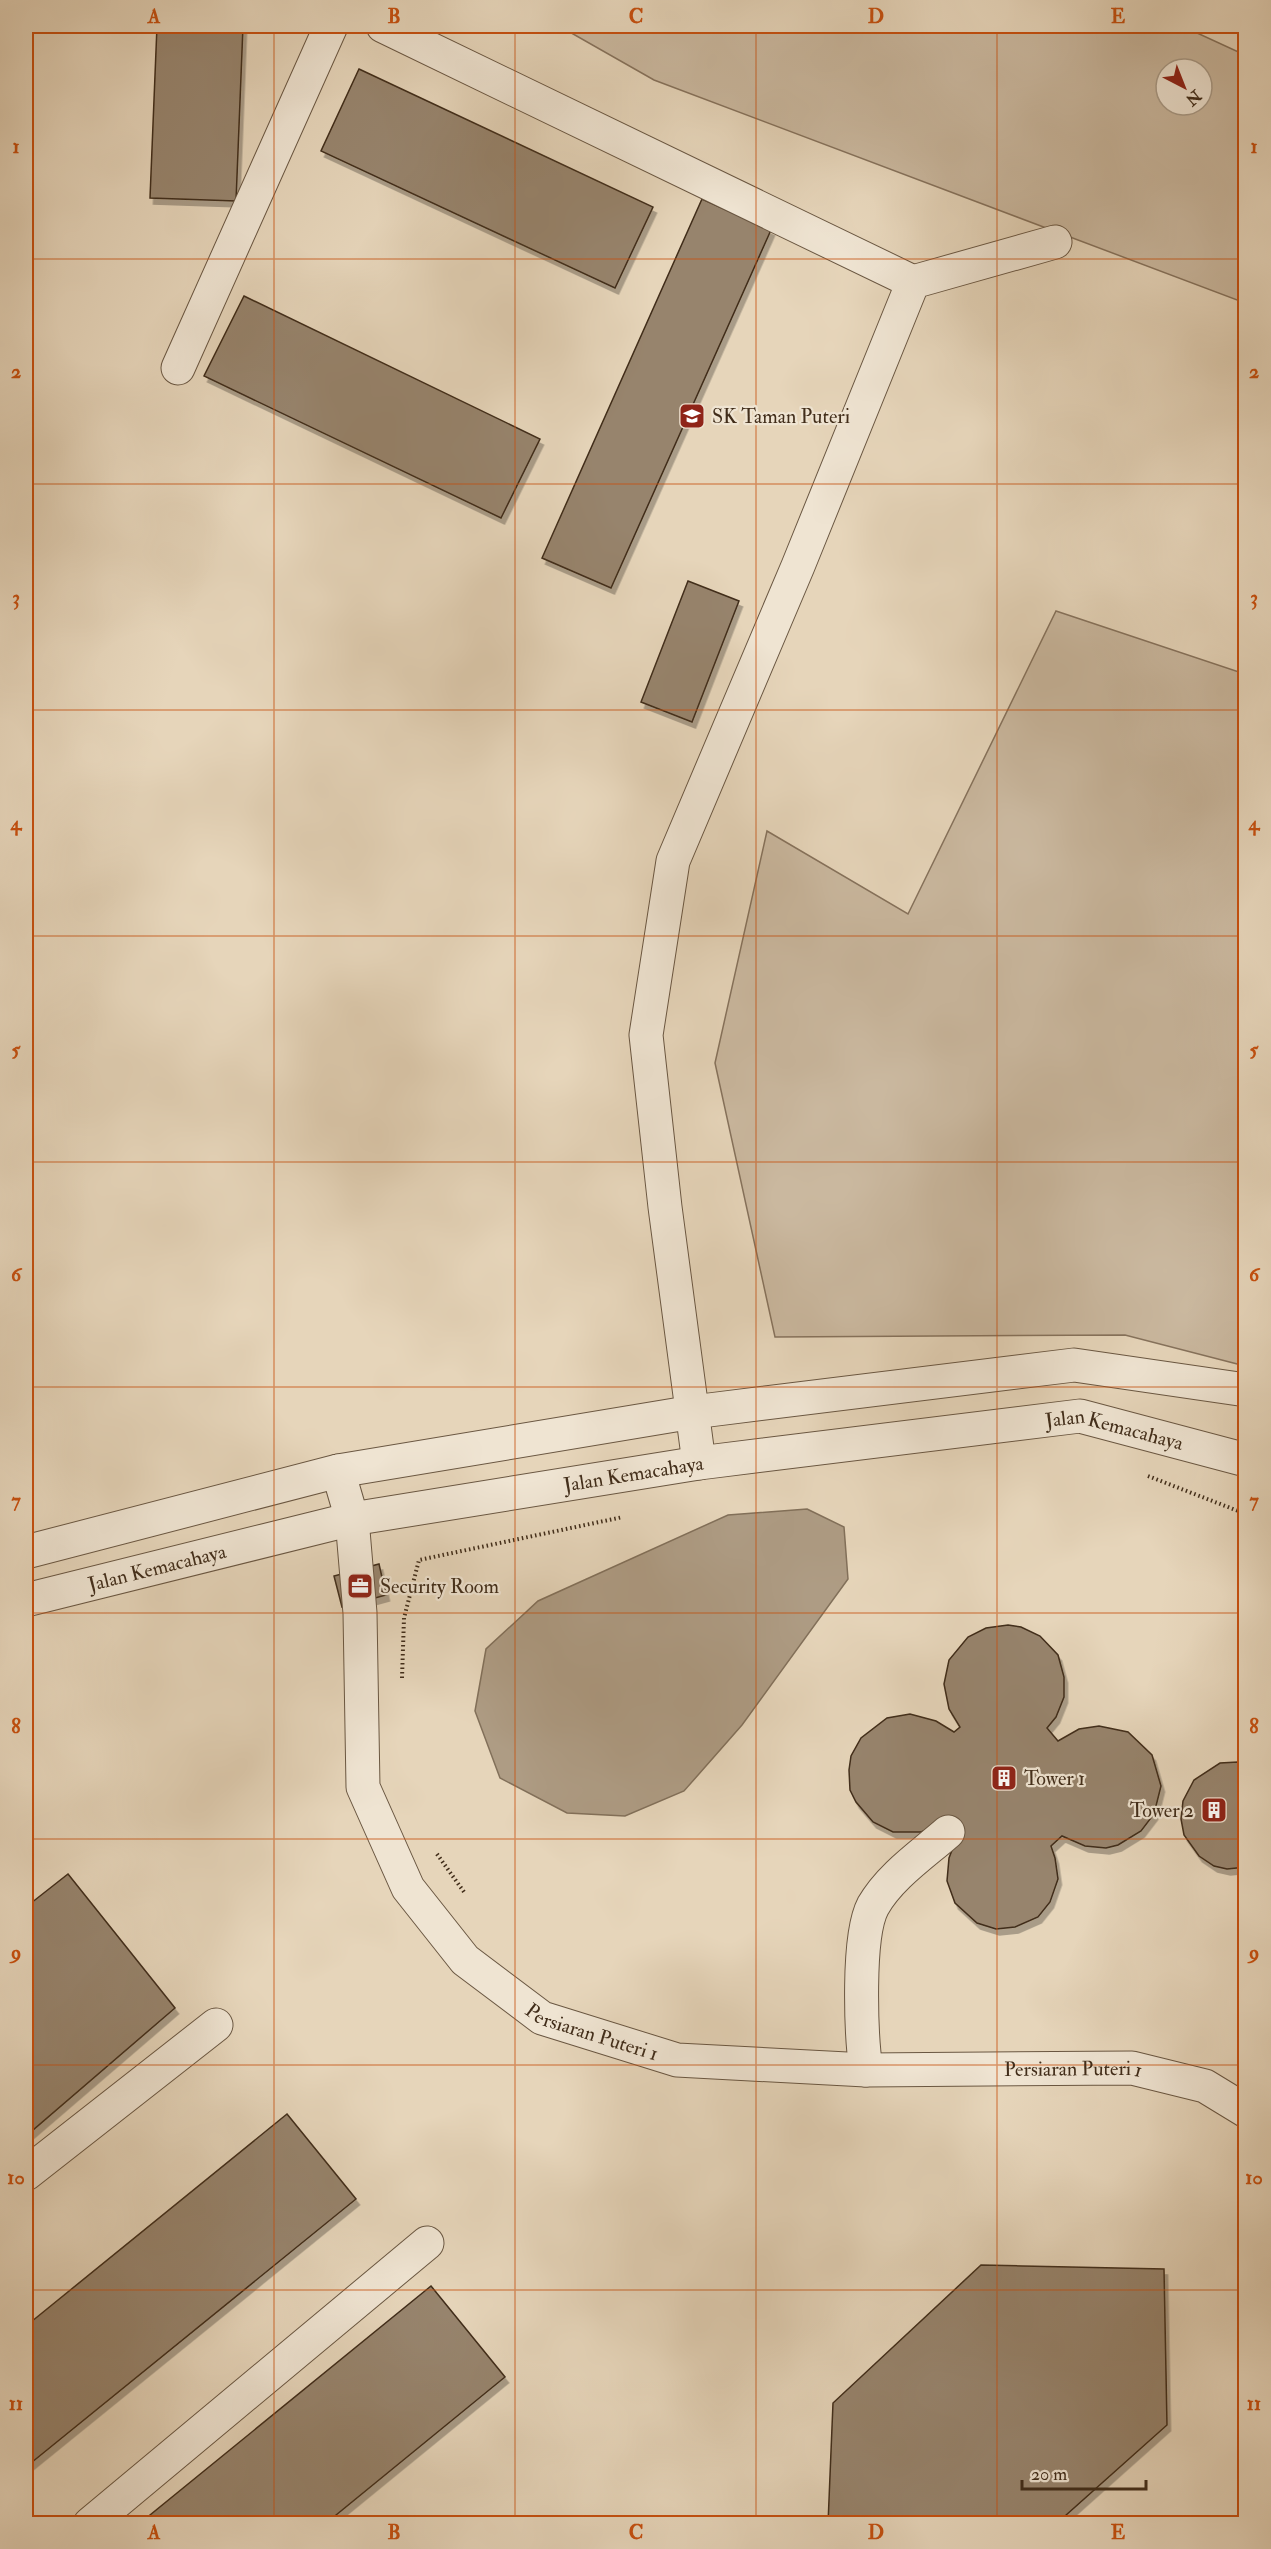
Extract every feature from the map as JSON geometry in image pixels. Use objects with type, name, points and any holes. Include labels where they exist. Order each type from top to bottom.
[{"type":"street","points":[[178,368],[331,26]]},
{"type":"street","points":[[383,26],[913,282],[1055,242]]},
{"type":"street","points":[[699,1463],[665,1207],[646,1035],[673,861],[798,566],[913,282]]},
{"type":"street","points":[[26,1552],[338,1471],[693,1412],[1074,1365],[1245,1390]]},
{"type":"street","name":"Jalan Kemacahaya","points":[[26,1600],[352,1519],[699,1463],[1080,1416],[1245,1460]]},
{"type":"street","name":"Persiaran Puteri 1","points":[[338,1471],[352,1519],[360,1613],[363,1787],[408,1888],[465,1960],[542,2018],[677,2060],[866,2070],[1132,2068],[1205,2086],[1245,2111]]},
{"type":"street","points":[[866,2070],[863,2050],[864,1931],[873,1906],[892,1881],[948,1832]]},
{"type":"street","points":[[26,2174],[216,2025]]},
{"type":"street","points":[[90,2523],[427,2243]]},
{"type":"path","points":[[1137,1472],[1245,1514]]},
{"type":"path","points":[[402,1690],[405,1618],[419,1560],[629,1516]]},
{"type":"path","points":[[437,1853],[469,1899]]},
{"type":"shaded area","points":[[559,26],[1182,26],[1245,55],[1245,303],[654,80]]},
{"type":"shaded area","points":[[1056,611],[1245,674],[1245,1366],[1125,1335],[775,1337],[715,1063],[767,831],[908,914]]},
{"type":"shaded area","points":[[807,1509],[844,1527],[848,1579],[742,1725],[684,1791],[625,1816],[567,1813],[500,1778],[475,1711],[486,1649],[538,1601],[728,1515]]},
{"type":"building","points":[[157,26],[243,26],[236,201],[150,198]]},
{"type":"building","points":[[359,69],[653,207],[615,288],[321,151]]},
{"type":"building","points":[[702,199],[771,230],[611,588],[542,558]]},
{"type":"building","points":[[244,296],[540,439],[501,518],[204,376]]},
{"type":"building","points":[[688,581],[739,601],[692,722],[641,702]]},
{"type":"building","name":"Security Room","points":[[379,1564],[386,1595],[342,1607],[334,1576]]},
{"type":"building","name":"Tower 1","points":[[1008,1625],[1021,1627],[1040,1636],[1058,1655],[1064,1677],[1064,1697],[1056,1717],[1047,1728],[1058,1741],[1079,1729],[1099,1726],[1128,1732],[1152,1755],[1161,1786],[1154,1814],[1141,1831],[1118,1845],[1106,1848],[1085,1846],[1062,1836],[1051,1846],[1058,1879],[1050,1902],[1038,1917],[1015,1927],[996,1929],[977,1923],[955,1903],[947,1881],[949,1858],[956,1840],[941,1824],[921,1832],[893,1832],[873,1822],[856,1802],[850,1790],[849,1770],[851,1756],[861,1738],[887,1718],[910,1714],[936,1721],[954,1732],[960,1727],[949,1709],[944,1684],[949,1660],[968,1637],[986,1628]]},
{"type":"building","name":"Tower 2","points":[[1220,1763],[1246,1763],[1246,1867],[1227,1869],[1214,1866],[1199,1856],[1184,1835],[1181,1819],[1183,1801],[1194,1780]]},
{"type":"building","points":[[68,1874],[175,2008],[26,2136],[26,1907]]},
{"type":"building","points":[[287,2114],[356,2199],[26,2467],[26,2326]]},
{"type":"building","points":[[981,2265],[1164,2269],[1167,2425],[1056,2524],[828,2524],[833,2403]]},
{"type":"building","points":[[431,2286],[505,2377],[325,2524],[139,2524]]},
{"type":"place","name":"SK Taman Puteri","points":[[692,416]]},
{"type":"place","name":"Security Room","points":[[360,1586]]},
{"type":"place","name":"Tower 1","points":[[1004,1778]]},
{"type":"place","name":"Tower 2","points":[[1214,1810]]}]
